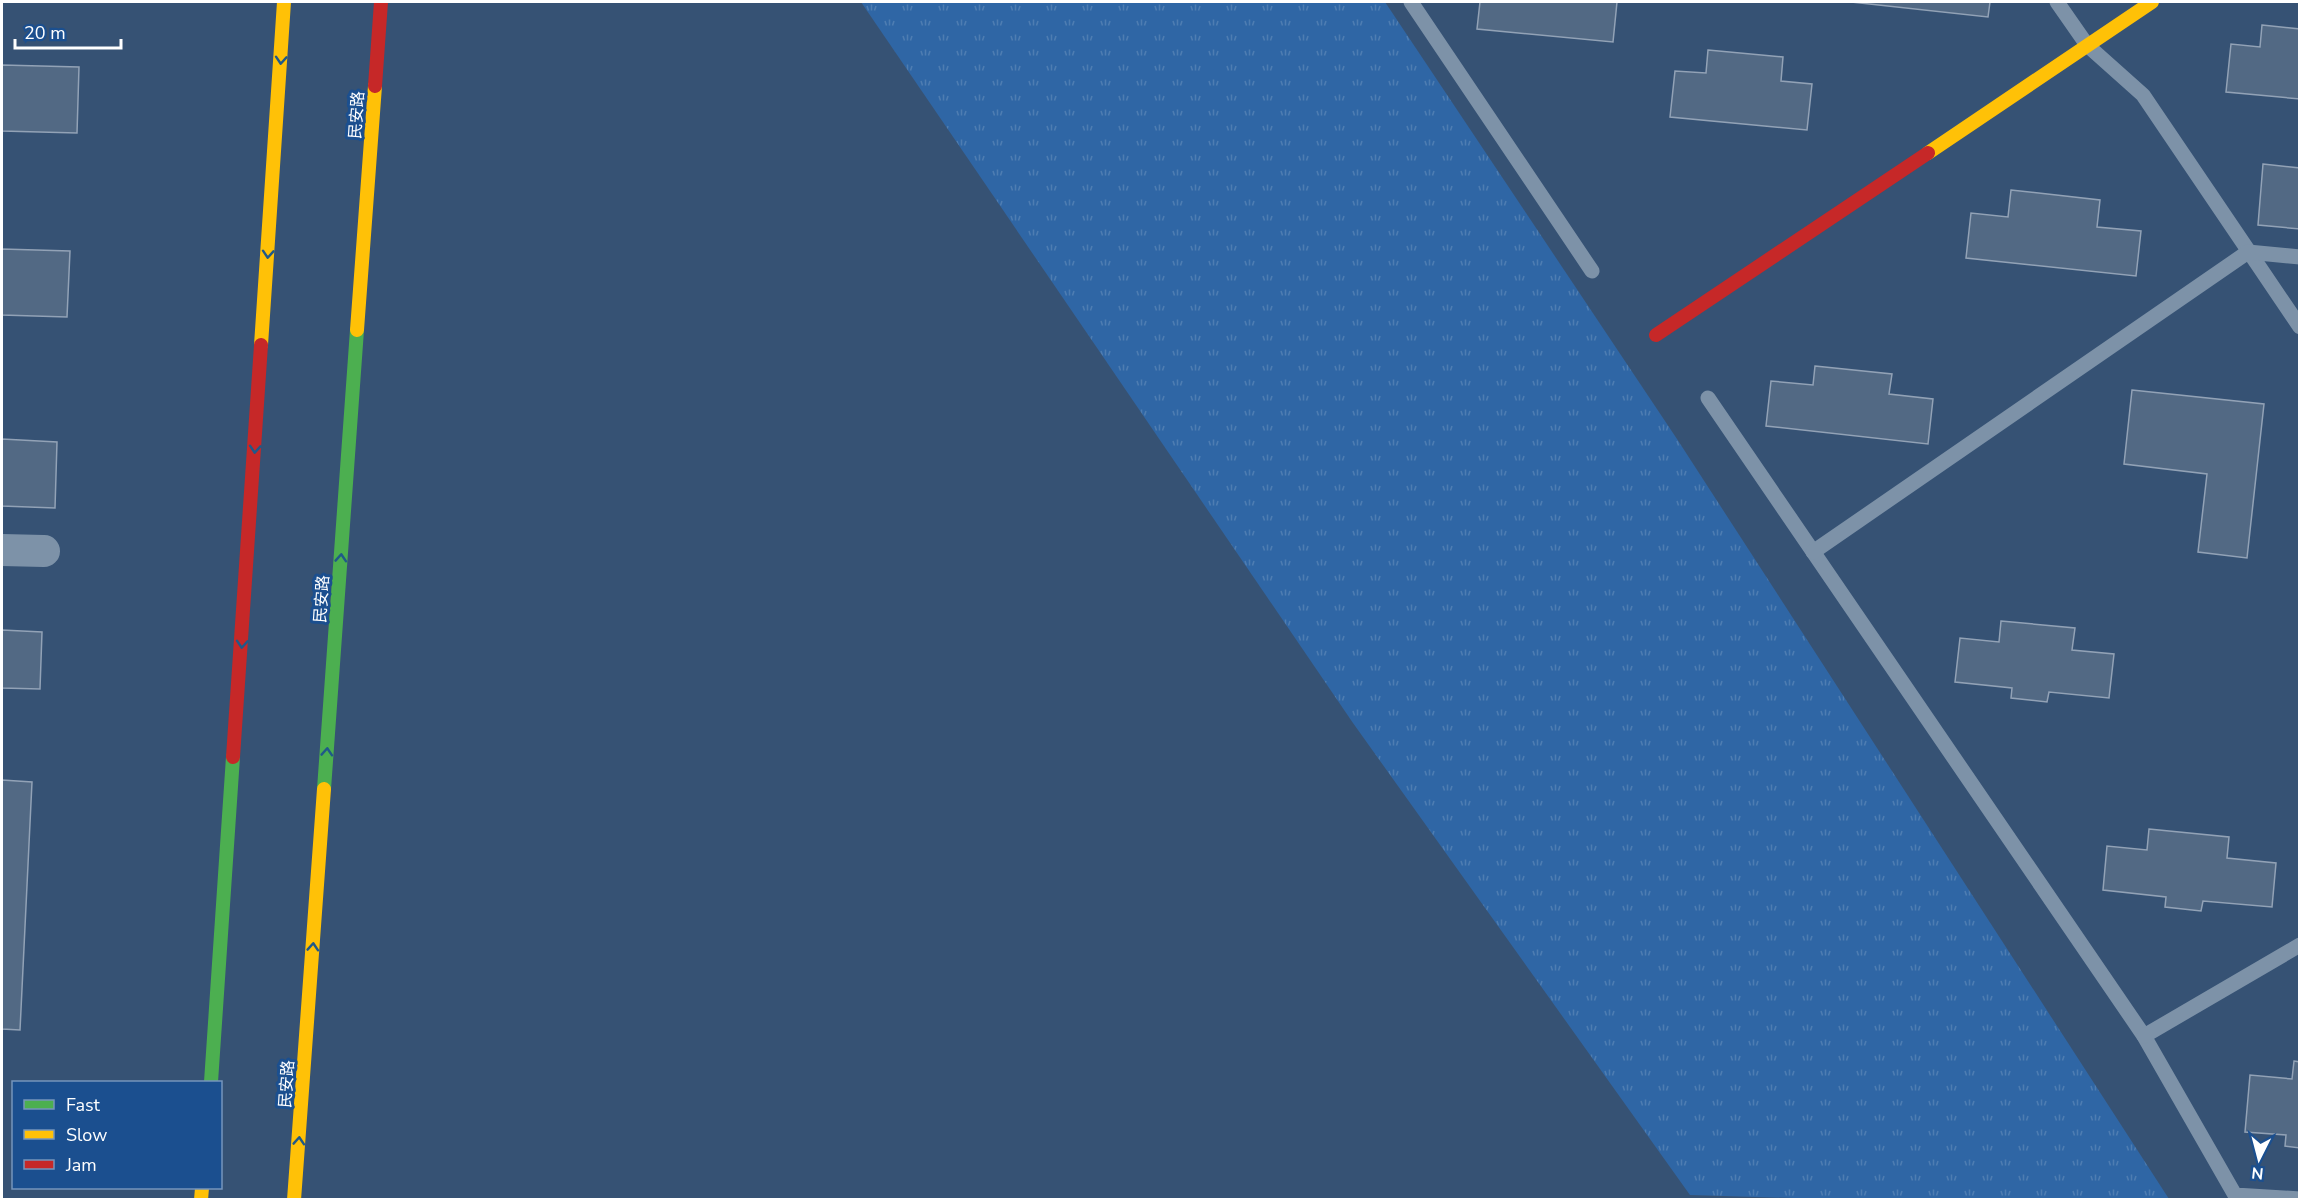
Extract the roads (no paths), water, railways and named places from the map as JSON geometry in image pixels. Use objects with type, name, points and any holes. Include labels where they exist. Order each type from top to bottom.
[{"type":"main road","points":[[211,1081],[284,2]]},
{"type":"main road","name":"民安路","points":[[294,1200],[381,2]]},
{"type":"main road","points":[[1656,335],[2152,2]]},
{"type":"street","points":[[2,550],[44,551]]},
{"type":"lane","points":[[1411,2],[1592,271]]},
{"type":"lane","points":[[2057,2],[2087,45],[2143,95],[2300,327]]},
{"type":"lane","points":[[1813,552],[2248,252],[2300,257]]},
{"type":"lane","points":[[1708,398],[2144,1036],[2235,1195],[2300,1199]]},
{"type":"lane","points":[[2144,1036],[2300,945]]}]
